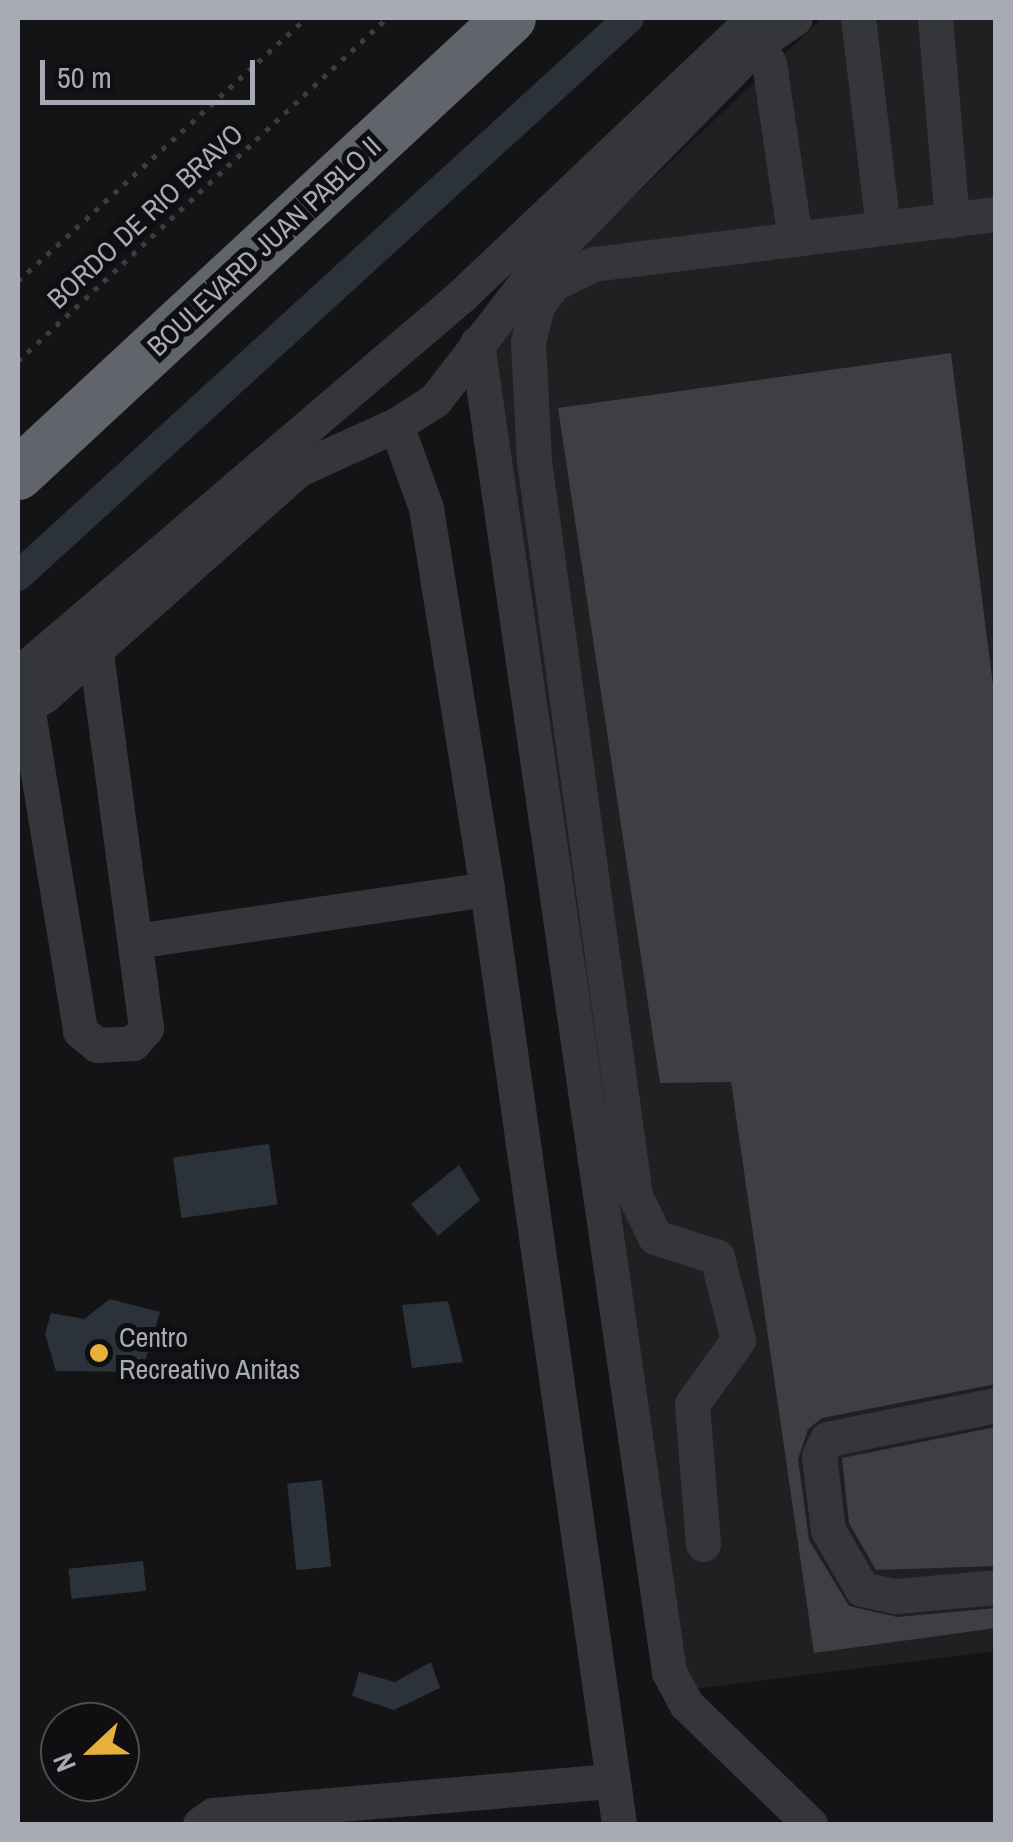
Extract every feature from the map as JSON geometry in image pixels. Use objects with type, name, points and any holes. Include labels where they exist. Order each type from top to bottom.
[{"type":"highway","name":"BOULEVARD JUAN PABLO II","points":[[18,474],[510,18]]},
{"type":"lane","points":[[21,690],[755,31],[794,18]]},
{"type":"lane","points":[[858,18],[882,227]]},
{"type":"lane","points":[[935,18],[952,220]]},
{"type":"lane","points":[[755,31],[769,63],[795,239]]},
{"type":"lane","points":[[21,690],[96,654],[299,469],[396,425],[435,400],[533,273],[755,31]]},
{"type":"lane","points":[[702,1544],[692,1404],[738,1340],[717,1257],[655,1236],[635,1196],[534,462],[528,342],[537,306],[554,283],[593,264],[996,214]]},
{"type":"lane","points":[[476,343],[669,1672],[686,1704],[810,1824]]},
{"type":"lane","points":[[396,425],[426,508],[487,889],[619,1824]]},
{"type":"lane","points":[[21,690],[87,1040],[143,1038],[135,941],[96,654]]},
{"type":"lane","points":[[135,941],[487,889]]},
{"type":"lane","points":[[996,1406],[826,1439],[819,1456],[828,1530],[862,1589],[896,1596],[996,1586]]},
{"type":"lane","points":[[200,1824],[212,1816],[453,1809],[613,1781]]},
{"type":"path","points":[[18,280],[306,18]]},
{"type":"path","name":"BORDO DE RIO BRAVO","points":[[18,361],[388,18]]},
{"type":"shaded area","points":[[822,18],[995,18],[995,1651],[688,1690],[484,339]]},
{"type":"shaded area","points":[[269,1144],[277,1204],[181,1218],[173,1157]]},
{"type":"shaded area","points":[[459,1165],[480,1200],[438,1236],[411,1204]]},
{"type":"shaded area","name":"Centro Recreativo Anitas","points":[[110,1299],[160,1312],[142,1372],[56,1371],[45,1334],[51,1313],[84,1319]]},
{"type":"shaded area","points":[[448,1301],[463,1362],[412,1368],[402,1305]]},
{"type":"shaded area","points":[[322,1480],[331,1567],[296,1570],[287,1484]]},
{"type":"shaded area","points":[[143,1561],[146,1591],[72,1599],[68,1569]]},
{"type":"shaded area","points":[[431,1662],[440,1688],[394,1710],[352,1696],[359,1672],[395,1682]]},
{"type":"building","points":[[951,353],[996,709],[996,1384],[822,1418],[808,1429],[798,1459],[809,1540],[849,1606],[897,1617],[996,1608],[996,1628],[814,1653],[731,1082],[660,1083],[558,408]]},
{"type":"building","points":[[996,1427],[996,1566],[876,1570],[849,1523],[842,1458]]},
{"type":"waterway","points":[[18,576],[629,18]]},
{"type":"place","name":"Centro Recreativo Anitas","points":[[99,1353]]}]
